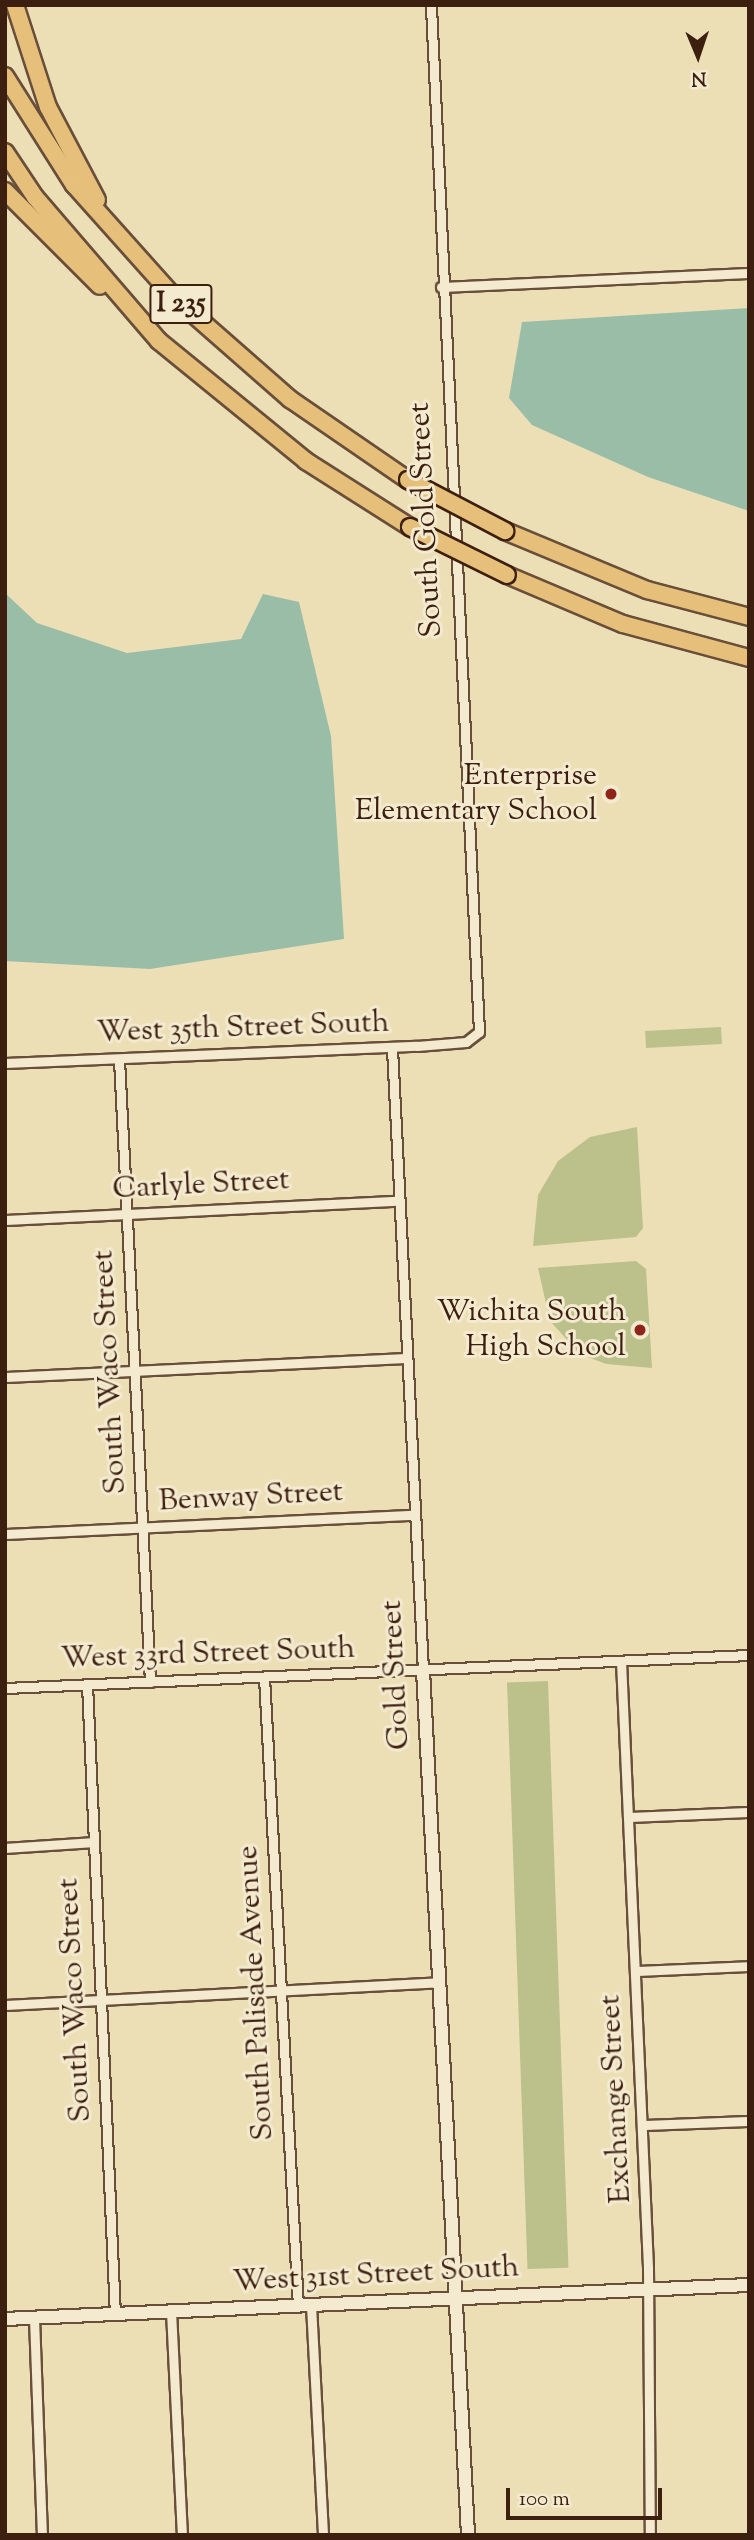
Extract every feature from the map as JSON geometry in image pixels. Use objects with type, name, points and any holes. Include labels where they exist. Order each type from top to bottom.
[{"type":"highway","points":[[15,5],[48,107],[123,240]]},
{"type":"highway","name":"I 235","points":[[5,76],[74,185],[123,240],[234,354],[408,480],[505,531],[647,590],[749,617]]},
{"type":"highway","name":"I 235","points":[[5,152],[35,197],[138,316],[306,461],[410,527],[507,575],[623,624],[749,658]]},
{"type":"highway","points":[[5,191],[138,316]]},
{"type":"street","name":"South Gold Street","points":[[431,5],[441,287],[479,1032]]},
{"type":"street","points":[[441,287],[749,273]]},
{"type":"street","name":"West 35th Street South","points":[[5,1063],[392,1048],[466,1042],[479,1032]]},
{"type":"street","name":"Gold Street","points":[[392,1048],[467,2535]]},
{"type":"street","name":"South Waco Street","points":[[119,1059],[150,1682]]},
{"type":"street","name":"Carlyle Street","points":[[5,1220],[398,1201]]},
{"type":"street","points":[[5,1377],[407,1358]]},
{"type":"street","name":"Benway Street","points":[[5,1534],[415,1515]]},
{"type":"street","name":"West 33rd Street South","points":[[5,1688],[749,1655]]},
{"type":"street","name":"Exchange Street","points":[[621,1661],[643,2125],[650,2535]]},
{"type":"street","name":"South Palisade Avenue","points":[[264,1677],[281,1988],[323,2535]]},
{"type":"street","name":"South Waco Street","points":[[87,1685],[115,2314]]},
{"type":"street","points":[[628,1817],[749,1812]]},
{"type":"street","points":[[5,1848],[94,1842]]},
{"type":"street","points":[[636,1970],[749,1966]]},
{"type":"street","points":[[5,2005],[281,1988],[439,1982]]},
{"type":"street","points":[[643,2125],[749,2121]]},
{"type":"street","name":"West 31st Street South","points":[[5,2319],[749,2285]]},
{"type":"street","points":[[171,2311],[182,2535]]},
{"type":"street","points":[[34,2318],[42,2535]]},
{"type":"shaded area","points":[[749,308],[749,511],[648,477],[532,425],[509,398],[522,322]]},
{"type":"shaded area","points":[[5,593],[37,623],[127,653],[241,639],[263,594],[299,602],[331,736],[344,939],[150,969],[5,961]]},
{"type":"shaded area","points":[[721,1027],[722,1044],[646,1048],[645,1031]]},
{"type":"shaded area","points":[[637,1127],[643,1228],[636,1237],[533,1246],[538,1195],[558,1161],[590,1137]]},
{"type":"shaded area","points":[[636,1261],[646,1269],[652,1368],[606,1364],[580,1354],[550,1321],[538,1268]]},
{"type":"shaded area","points":[[548,1681],[568,2268],[528,2269],[507,1682]]},
{"type":"place","name":"Enterprise Elementary School","points":[[611,794]]},
{"type":"place","name":"Wichita South High School","points":[[640,1330]]}]
